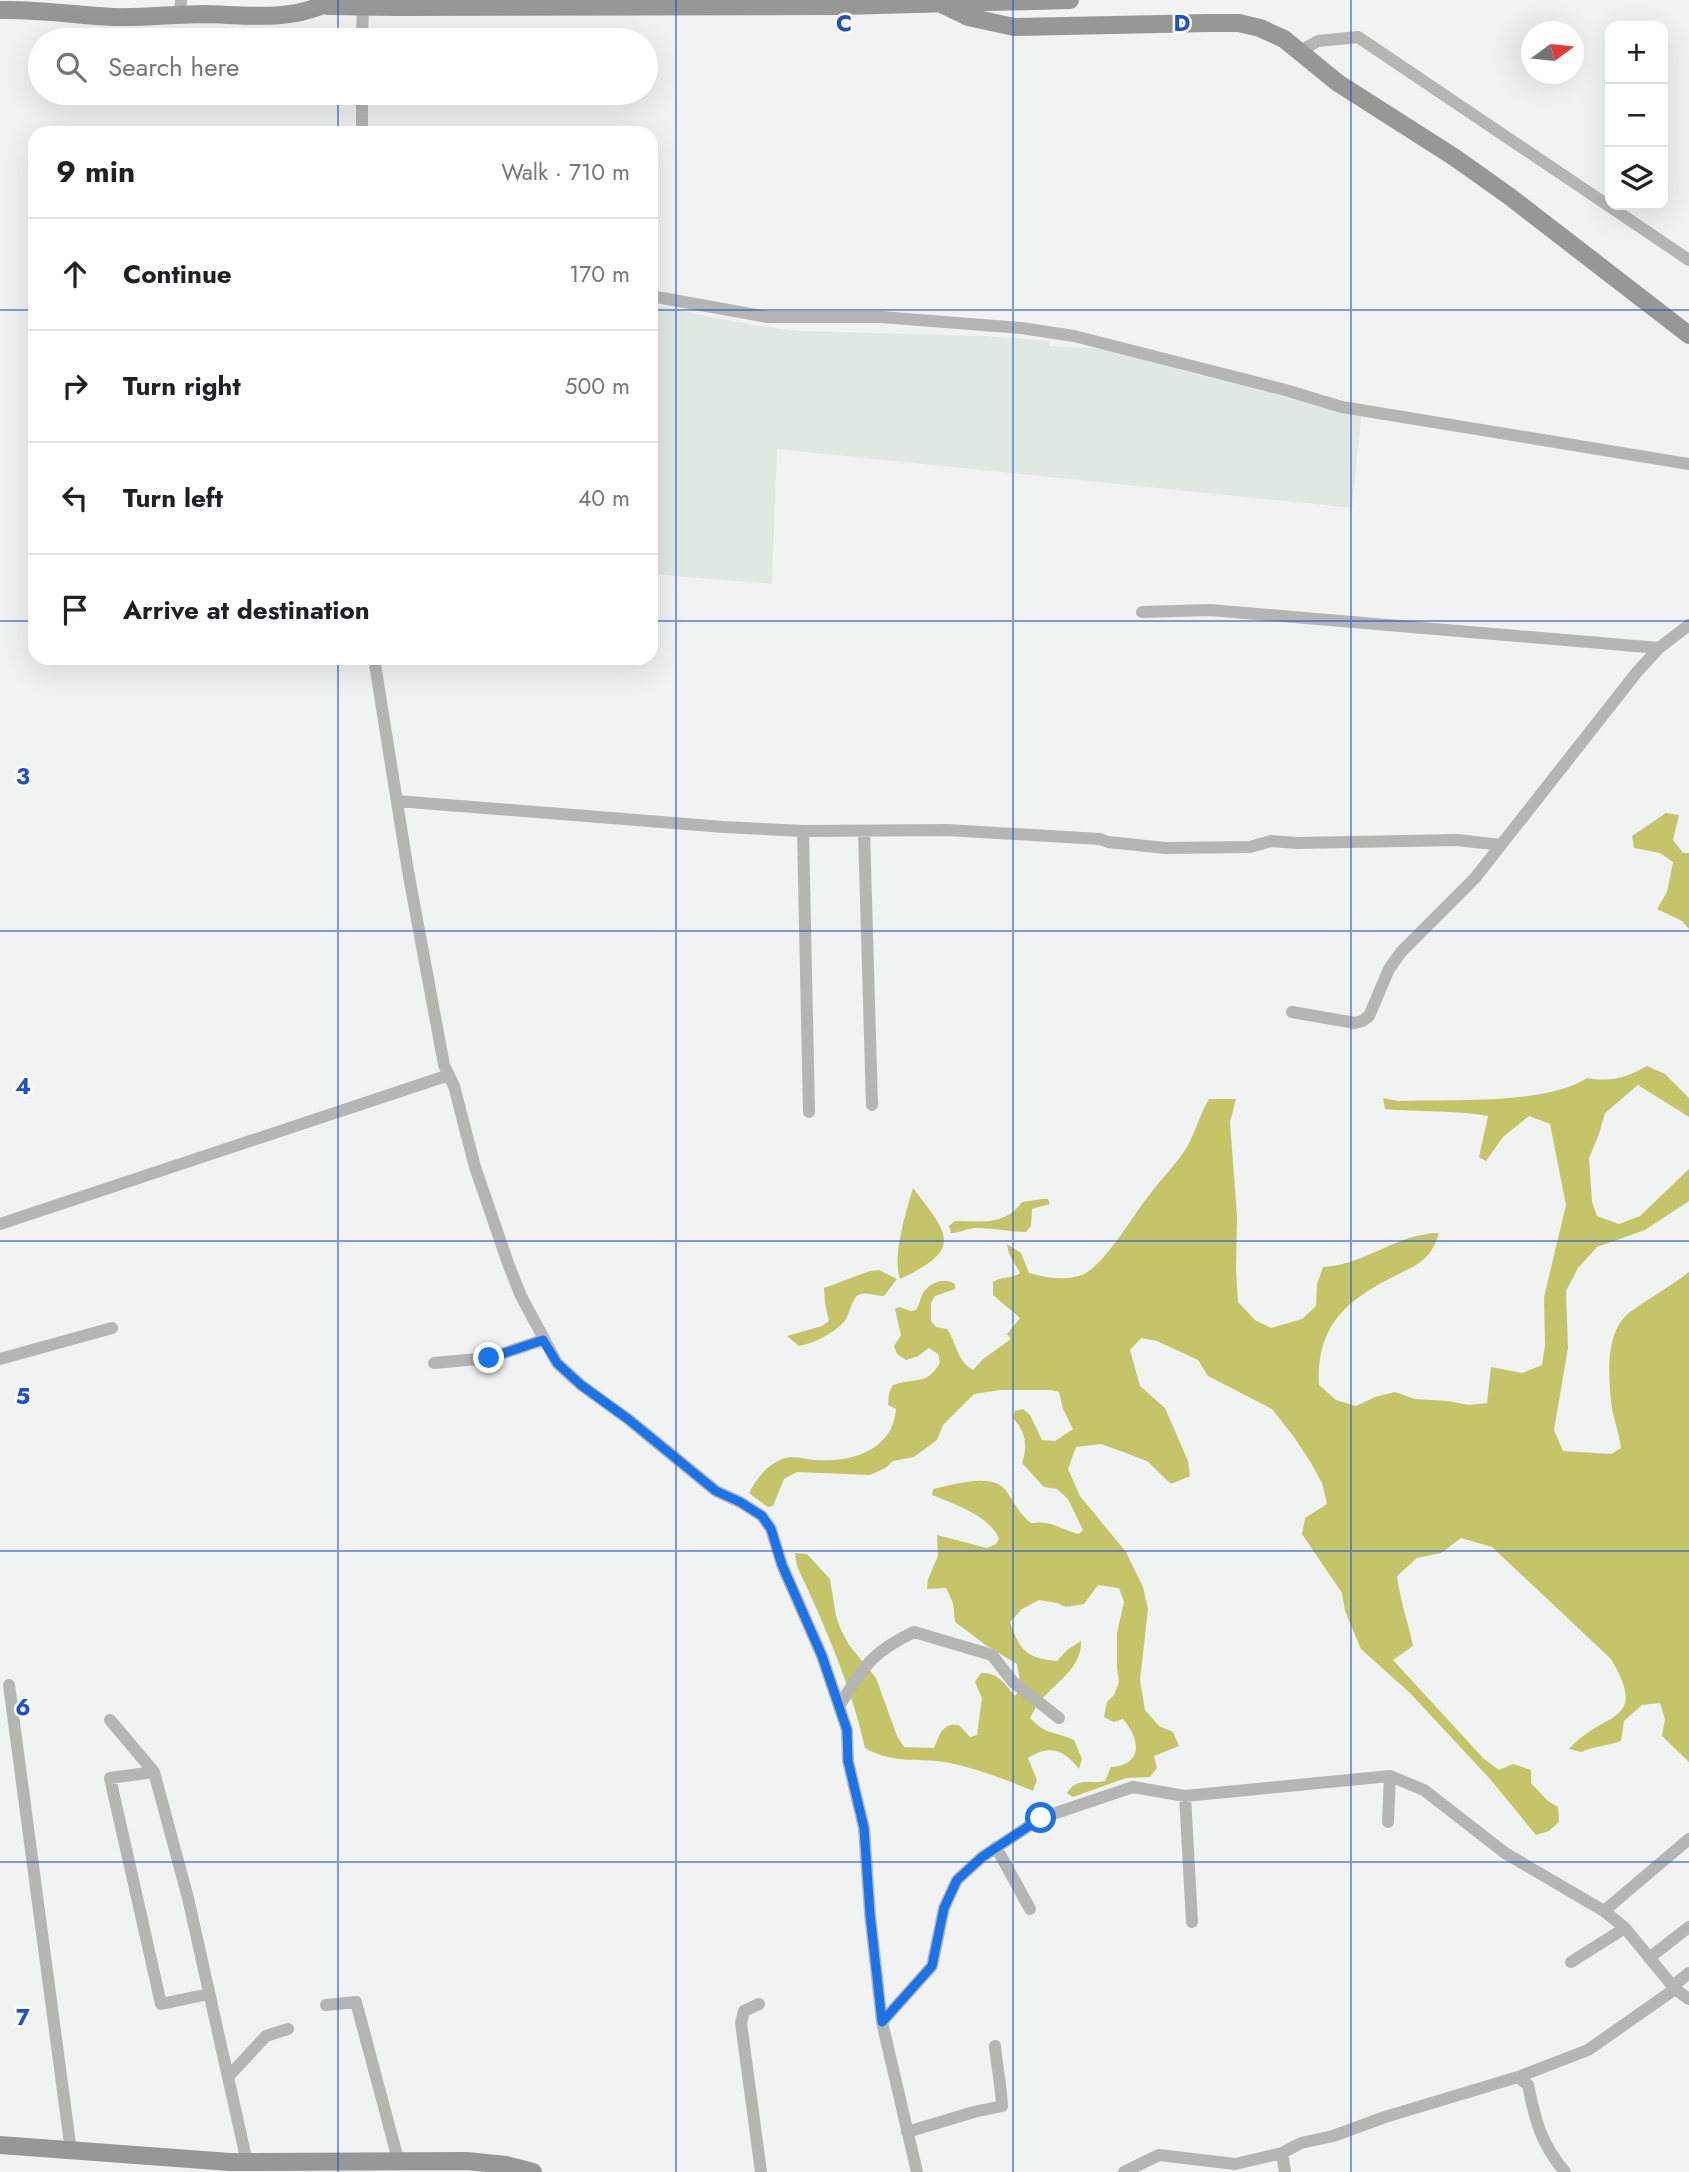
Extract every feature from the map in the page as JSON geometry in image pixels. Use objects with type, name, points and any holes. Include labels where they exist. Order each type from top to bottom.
[{"type":"street","points":[[0,10],[26,9],[115,17],[181,7],[281,16],[305,12],[321,2],[363,6],[396,3],[842,6],[1070,0]]},
{"type":"street","points":[[939,3],[968,17],[1014,27],[1239,23],[1260,28],[1284,39],[1348,89],[1509,196],[1689,335]]},
{"type":"street","points":[[362,28],[363,6]]},
{"type":"street","points":[[1300,51],[1318,41],[1358,37],[1689,260]]},
{"type":"street","points":[[362,105],[362,126]]},
{"type":"street","points":[[658,297],[767,317],[881,317],[1021,328],[1074,336],[1342,407],[1689,464]]},
{"type":"street","points":[[1142,612],[1210,610],[1659,648]]},
{"type":"street","points":[[1292,1012],[1354,1023],[1369,1016],[1389,969],[1401,952],[1452,903],[1502,845],[1659,648],[1689,625]]},
{"type":"street","points":[[375,665],[443,1065],[454,1086],[464,1131],[489,1212],[521,1296],[557,1363],[581,1385],[628,1419],[716,1491],[762,1516],[771,1529],[782,1565],[822,1656],[847,1730],[848,1761],[864,1828],[882,2022],[917,2172]]},
{"type":"street","points":[[397,801],[724,827],[803,831],[947,830],[1073,837],[1166,848],[1250,847],[1270,841],[1297,843],[1457,840],[1502,845]]},
{"type":"street","points":[[803,831],[809,1112]]},
{"type":"street","points":[[864,831],[872,1105]]},
{"type":"street","points":[[0,1224],[449,1074]]},
{"type":"street","points":[[0,1359],[112,1328]]},
{"type":"street","points":[[434,1363],[489,1358],[543,1340]]},
{"type":"street","points":[[839,1706],[864,1667],[886,1645],[914,1632],[992,1655],[1013,1682],[1059,1718]]},
{"type":"street","points":[[9,1685],[71,2151]]},
{"type":"street","points":[[110,1720],[154,1772],[188,1898],[247,2162]]},
{"type":"street","points":[[154,1772],[110,1778],[161,2004],[209,1994]]},
{"type":"street","points":[[882,2022],[932,1966],[944,1908],[957,1880],[982,1857],[1041,1818],[1133,1787],[1185,1796],[1390,1776],[1424,1790],[1505,1853],[1604,1911],[1625,1928],[1674,1987],[1689,1999]]},
{"type":"street","points":[[1388,1822],[1390,1776]]},
{"type":"street","points":[[1185,1796],[1192,1922]]},
{"type":"street","points":[[1604,1911],[1689,1839]]},
{"type":"street","points":[[996,1847],[1030,1909]]},
{"type":"street","points":[[1649,1958],[1689,1927]]},
{"type":"street","points":[[1572,1962],[1625,1928]]},
{"type":"street","points":[[1124,2172],[1159,2155],[1235,2164],[1282,2153],[1301,2143],[1333,2136],[1410,2109],[1518,2077],[1588,2050],[1689,1973]]},
{"type":"street","points":[[326,2005],[356,2001],[400,2163]]},
{"type":"street","points":[[759,2004],[744,2011],[741,2023],[761,2172]]},
{"type":"street","points":[[228,2077],[266,2036],[288,2029]]},
{"type":"street","points":[[907,2132],[1002,2106],[1001,2076],[995,2046]]},
{"type":"street","points":[[1518,2077],[1528,2085],[1544,2143],[1565,2172]]},
{"type":"street","points":[[0,2145],[71,2151],[172,2165],[247,2162],[357,2167],[400,2163],[420,2167],[506,2165],[533,2172]]},
{"type":"street","points":[[1282,2153],[1285,2172]]},
{"type":"shaded area","points":[[658,306],[753,325],[800,331],[986,336],[1050,341],[1049,346],[1106,349],[1198,375],[1362,408],[1352,508],[777,449],[772,584],[658,575]]},
{"type":"shaded area","points":[[1666,813],[1679,815],[1673,840],[1683,853],[1689,853],[1689,929],[1682,921],[1657,909],[1667,892],[1673,862],[1660,853],[1634,848],[1632,836]]},
{"type":"shaded area","points":[[1647,1066],[1665,1074],[1689,1098],[1689,1117],[1638,1085],[1605,1113],[1589,1158],[1592,1202],[1597,1216],[1619,1224],[1640,1216],[1689,1169],[1689,1201],[1645,1230],[1597,1247],[1578,1268],[1566,1291],[1568,1348],[1554,1430],[1563,1451],[1611,1454],[1621,1448],[1609,1377],[1610,1352],[1616,1329],[1630,1312],[1689,1272],[1689,1762],[1662,1736],[1665,1719],[1660,1703],[1642,1705],[1624,1721],[1621,1741],[1581,1752],[1569,1749],[1624,1706],[1626,1695],[1622,1680],[1611,1659],[1492,1547],[1461,1538],[1441,1553],[1417,1558],[1397,1576],[1413,1646],[1393,1660],[1484,1759],[1499,1770],[1513,1764],[1531,1770],[1531,1783],[1548,1801],[1558,1807],[1559,1822],[1549,1831],[1536,1835],[1490,1779],[1410,1693],[1361,1649],[1345,1611],[1342,1593],[1302,1534],[1305,1518],[1327,1504],[1322,1483],[1294,1437],[1272,1409],[1208,1376],[1198,1360],[1157,1341],[1141,1338],[1130,1350],[1140,1386],[1165,1408],[1188,1461],[1190,1476],[1171,1484],[1147,1461],[1101,1444],[1076,1447],[1068,1469],[1080,1496],[1126,1552],[1143,1587],[1148,1609],[1140,1680],[1145,1710],[1159,1726],[1173,1732],[1179,1746],[1154,1756],[1157,1768],[1150,1777],[1126,1778],[1073,1797],[1067,1793],[1080,1783],[1105,1781],[1111,1767],[1129,1762],[1136,1750],[1133,1735],[1123,1719],[1114,1722],[1104,1717],[1107,1702],[1114,1695],[1119,1682],[1117,1633],[1124,1602],[1119,1588],[1098,1585],[1084,1604],[1066,1607],[1039,1600],[1022,1609],[1010,1622],[1021,1646],[1038,1658],[1057,1661],[1081,1641],[1078,1658],[1073,1666],[1040,1701],[1030,1718],[1046,1730],[1074,1740],[1082,1759],[1079,1769],[1062,1753],[1050,1750],[1036,1754],[1028,1758],[1037,1780],[1033,1791],[961,1765],[897,1759],[865,1748],[844,1678],[827,1632],[797,1566],[795,1553],[807,1554],[830,1579],[841,1630],[849,1645],[876,1678],[897,1736],[904,1747],[934,1748],[942,1730],[949,1726],[959,1725],[970,1737],[977,1735],[982,1698],[975,1682],[981,1673],[997,1677],[1015,1696],[1021,1688],[1017,1664],[955,1622],[953,1603],[946,1588],[927,1589],[928,1579],[938,1556],[937,1535],[987,1548],[996,1544],[999,1538],[979,1517],[932,1495],[933,1489],[973,1481],[993,1482],[1007,1492],[1031,1523],[1050,1524],[1079,1534],[1083,1530],[1068,1499],[1057,1489],[1044,1487],[1022,1463],[1025,1439],[1013,1418],[1015,1411],[1023,1409],[1030,1415],[1042,1440],[1055,1441],[1073,1429],[1063,1409],[1059,1392],[1051,1390],[1000,1390],[974,1394],[943,1425],[937,1440],[914,1457],[893,1461],[870,1475],[797,1472],[784,1479],[773,1506],[768,1507],[749,1493],[762,1473],[782,1459],[842,1459],[867,1451],[887,1435],[896,1409],[888,1405],[893,1385],[926,1378],[940,1362],[938,1354],[929,1348],[906,1360],[897,1354],[894,1346],[901,1335],[895,1309],[899,1307],[916,1310],[923,1293],[930,1286],[942,1281],[955,1284],[955,1289],[935,1296],[931,1303],[931,1321],[936,1327],[947,1329],[963,1361],[973,1370],[983,1359],[1011,1339],[1007,1334],[1020,1318],[993,1295],[993,1282],[1020,1273],[1009,1254],[1007,1244],[1021,1253],[1029,1273],[1062,1278],[1076,1277],[1090,1270],[1108,1252],[1182,1154],[1209,1099],[1236,1099],[1230,1122],[1237,1216],[1238,1302],[1255,1320],[1271,1328],[1302,1319],[1316,1306],[1317,1284],[1323,1267],[1353,1261],[1409,1238],[1439,1233],[1426,1257],[1372,1288],[1335,1320],[1322,1349],[1319,1385],[1336,1400],[1356,1406],[1395,1392],[1415,1399],[1469,1405],[1487,1403],[1491,1367],[1522,1373],[1542,1365],[1545,1345],[1544,1297],[1566,1205],[1550,1124],[1529,1116],[1503,1137],[1486,1161],[1479,1157],[1488,1116],[1385,1109],[1383,1098],[1398,1101],[1523,1097],[1569,1087],[1587,1078],[1618,1078]]},
{"type":"shaded area","points":[[913,1188],[935,1218],[944,1240],[942,1249],[934,1259],[900,1279],[899,1246]]},
{"type":"shaded area","points":[[1048,1199],[1050,1204],[1032,1209],[1031,1226],[1026,1232],[975,1228],[951,1233],[949,1226],[955,1221],[1000,1219],[1022,1202]]},
{"type":"shaded area","points":[[879,1270],[897,1279],[884,1296],[867,1293],[858,1295],[844,1322],[817,1340],[799,1346],[787,1336],[822,1326],[829,1321],[824,1288]]},
{"type":"route","points":[[489,1358],[543,1340],[557,1363],[581,1385],[628,1419],[716,1491],[762,1516],[771,1529],[782,1565],[822,1656],[847,1730],[848,1761],[864,1828],[867,1853],[870,1914],[882,2022],[932,1966],[944,1908],[957,1880],[982,1857],[1041,1818]]}]
